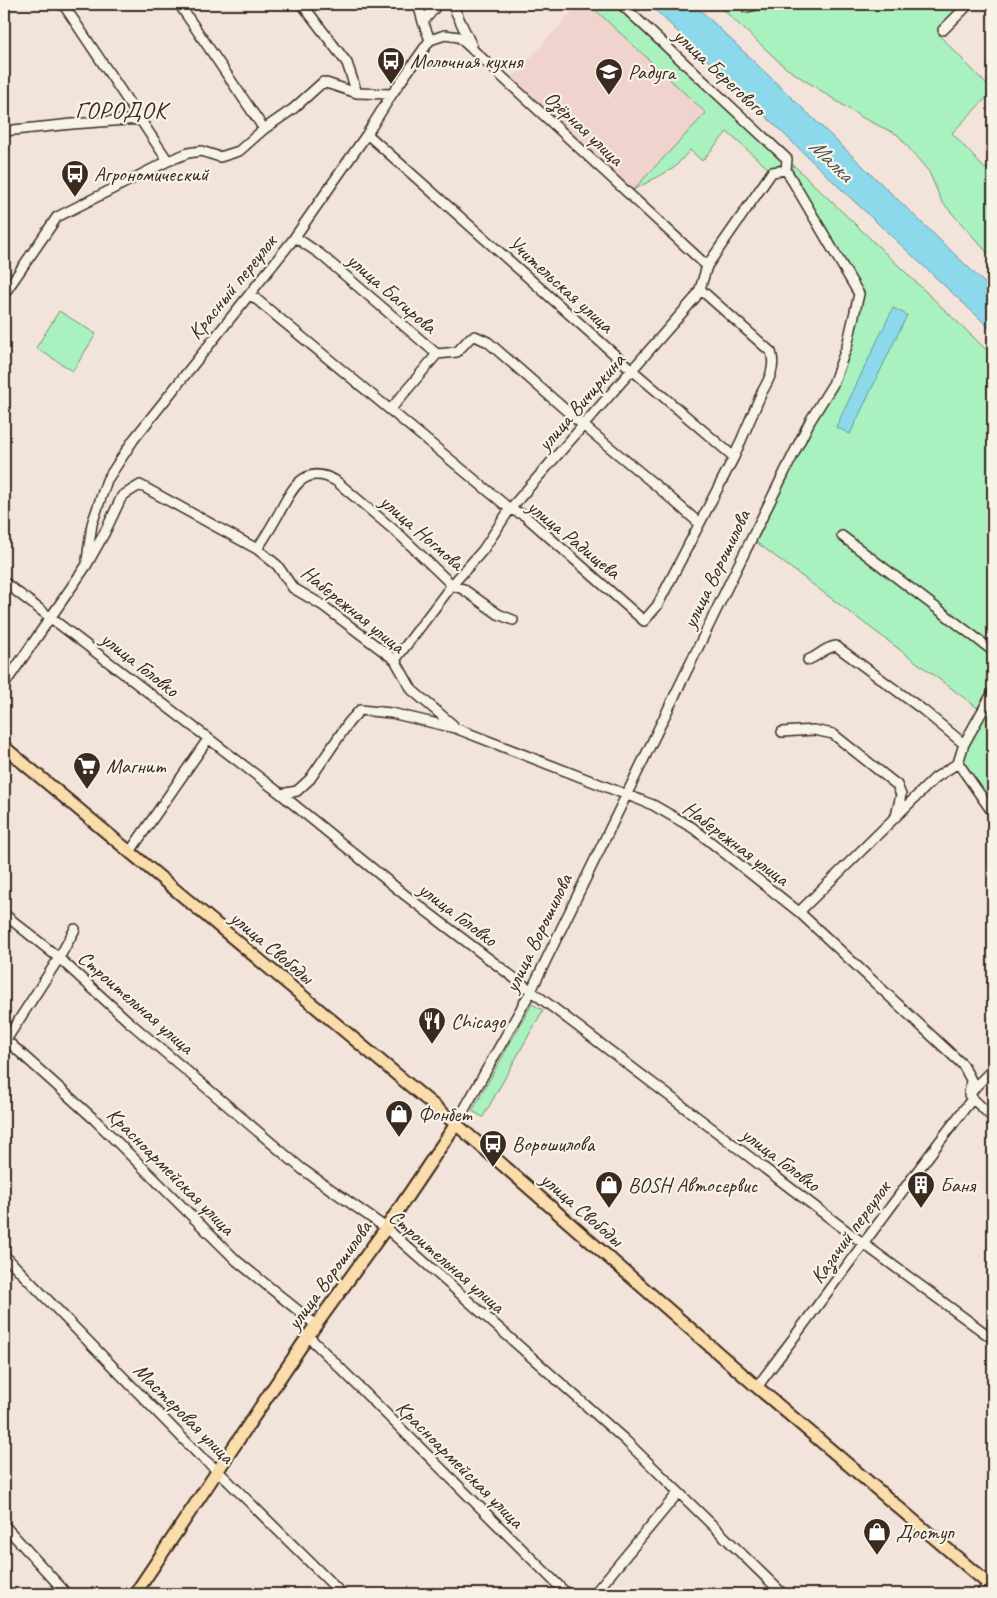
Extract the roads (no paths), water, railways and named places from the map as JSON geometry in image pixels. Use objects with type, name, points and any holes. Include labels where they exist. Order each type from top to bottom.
[{"type":"main road","name":"улица Свободы","points":[[4,747],[456,1124],[757,1387],[991,1583]]},
{"type":"main road","name":"улица Ворошилова","points":[[136,1594],[308,1336],[386,1228],[456,1124]]},
{"type":"street","points":[[63,4],[168,161]]},
{"type":"street","points":[[179,4],[264,129]]},
{"type":"street","points":[[302,4],[348,63],[357,93]]},
{"type":"street","points":[[418,4],[430,40]]},
{"type":"street","points":[[423,22],[438,4]]},
{"type":"street","points":[[452,4],[475,52]]},
{"type":"street","name":"улица Берегового","points":[[620,4],[787,159],[786,170]]},
{"type":"street","points":[[746,7],[761,4]]},
{"type":"street","points":[[943,30],[969,4]]},
{"type":"street","name":"Озёрная улица","points":[[430,40],[445,35],[459,37],[707,266]]},
{"type":"street","name":"Красный переулок","points":[[86,566],[92,524],[107,480],[134,439],[295,237],[430,40]]},
{"type":"street","points":[[4,294],[57,217],[168,161],[188,153],[201,151],[220,157],[239,151],[264,129],[293,109],[323,82],[357,93],[392,94]]},
{"type":"street","points":[[4,131],[140,119]]},
{"type":"street","name":"Учительская улица","points":[[367,134],[632,370],[734,457]]},
{"type":"street","name":"улица Вичиркина","points":[[395,660],[452,585],[483,550],[510,509],[695,298],[700,289],[707,266],[772,172],[786,170]]},
{"type":"street","name":"улица Ворошилова","points":[[456,1124],[531,991],[810,421],[833,384],[848,346],[859,294],[786,170]]},
{"type":"street","name":"улица Багирова","points":[[295,237],[320,254],[437,354],[456,352],[470,338],[475,336],[488,342],[699,523]]},
{"type":"street","name":"улица Радищева","points":[[250,294],[510,509],[524,515],[644,621],[657,606],[734,457],[771,374],[774,361],[770,352],[700,289]]},
{"type":"street","points":[[390,410],[437,354]]},
{"type":"street","name":"улица Ногмова","points":[[257,550],[293,488],[308,477],[318,474],[336,481],[401,536],[452,585],[463,589],[498,614],[513,620]]},
{"type":"street","name":"Красный переулок","points":[[4,685],[86,566],[122,496],[140,486]]},
{"type":"street","name":"Набережная улица","points":[[140,486],[257,550],[277,565],[293,588],[322,605],[395,660],[412,690],[456,728]]},
{"type":"street","points":[[842,536],[993,651]]},
{"type":"street","name":"улица Головко","points":[[4,582],[281,794],[405,895],[864,1244],[993,1339]]},
{"type":"street","points":[[808,660],[818,656],[827,647],[836,646],[923,710],[964,744]]},
{"type":"street","points":[[993,692],[964,744],[958,764],[993,813]]},
{"type":"street","name":"Набережная улица","points":[[281,794],[297,792],[310,779],[349,722],[360,710],[391,713],[456,728],[653,805],[693,828],[799,912],[963,1065],[971,1080],[971,1097]]},
{"type":"street","points":[[782,732],[814,730],[833,734],[897,785],[901,795],[896,817]]},
{"type":"street","points":[[129,853],[208,739]]},
{"type":"street","name":"Набережная улица","points":[[799,912],[935,778],[958,764]]},
{"type":"street","name":"Строительная улица","points":[[4,914],[59,958],[128,1021],[302,1169],[386,1228],[625,1440],[783,1594]]},
{"type":"street","points":[[4,1040],[59,958],[75,929]]},
{"type":"street","name":"Красноармейская улица","points":[[4,1040],[94,1120],[237,1261],[316,1325]]},
{"type":"street","name":"Казачий переулок","points":[[757,1387],[971,1097],[976,1086],[993,1069]]},
{"type":"street","points":[[971,1097],[993,1118]]},
{"type":"street","name":"Мастеровая улица","points":[[4,1255],[200,1456],[219,1472],[342,1594]]},
{"type":"street","name":"Красноармейская улица","points":[[308,1336],[567,1594]]},
{"type":"street","points":[[594,1594],[678,1493]]},
{"type":"street","points":[[4,1525],[68,1594]]},
{"type":"street","points":[[980,1594],[991,1583]]},
{"type":"water","name":"Малка","points":[[649,4],[694,4],[993,291],[993,331],[841,189]]},
{"type":"water","points":[[893,308],[907,315],[850,434],[836,427]]},
{"type":"place","name":"Молочная кухня","points":[[391,85]]},
{"type":"place","name":"Радуга","points":[[609,96]]},
{"type":"place","name":"Агрономический","points":[[75,198]]},
{"type":"place","name":"Магнит","points":[[87,790]]},
{"type":"place","name":"Chicago","points":[[432,1045]]},
{"type":"place","name":"Фонбет","points":[[399,1138]]},
{"type":"place","name":"Ворошилова","points":[[493,1168]]},
{"type":"place","name":"BOSH Автосервис","points":[[609,1209]]},
{"type":"place","name":"Баня","points":[[921,1209]]},
{"type":"place","name":"Доступ","points":[[877,1556]]},
{"type":"district","name":"ГОРОДОК","points":[[121,110]]}]
